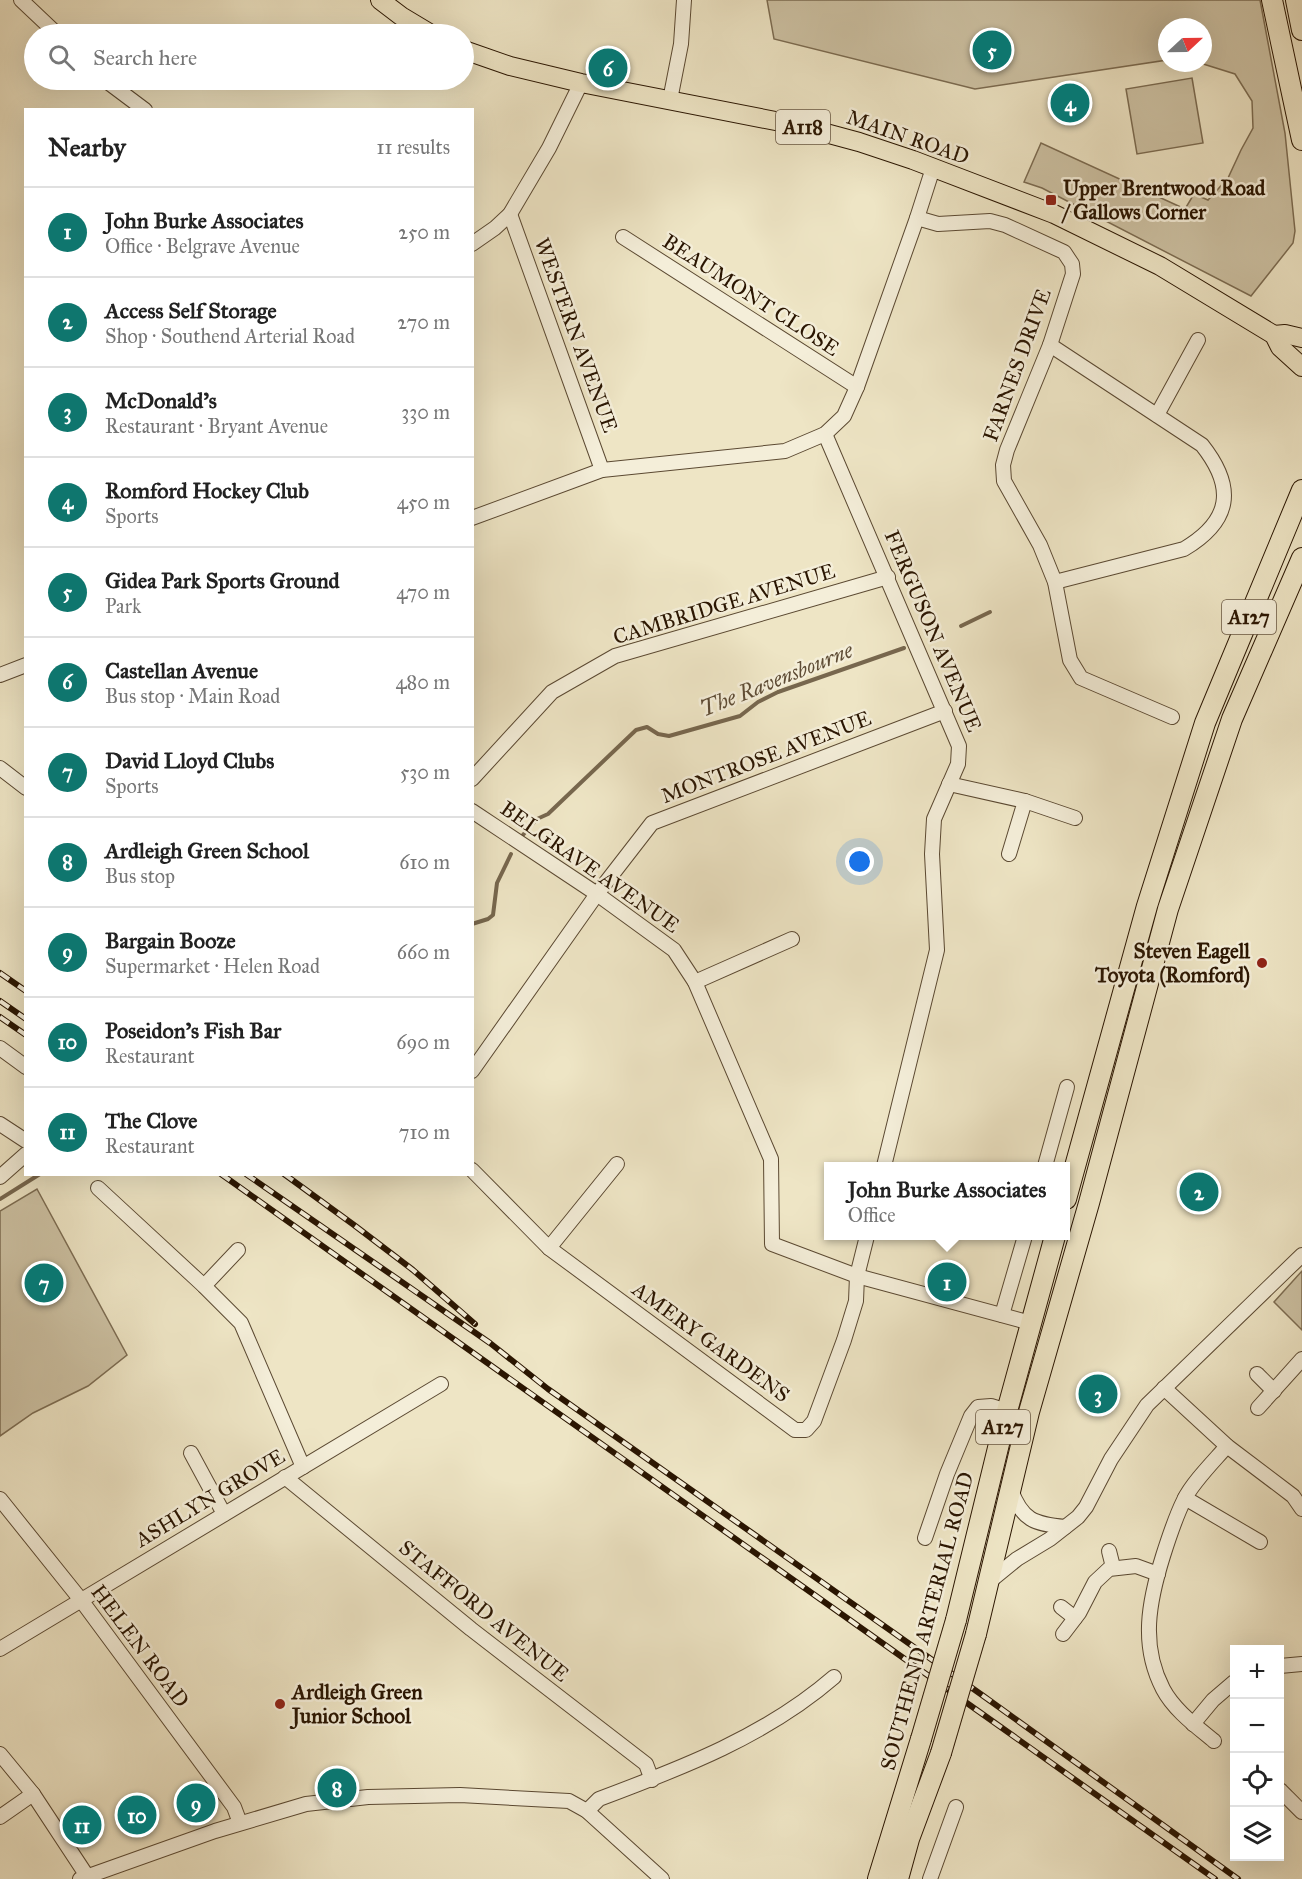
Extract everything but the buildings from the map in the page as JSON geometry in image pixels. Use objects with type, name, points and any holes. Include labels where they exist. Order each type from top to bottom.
[{"type":"highway","points":[[1272,0],[1302,140]]},
{"type":"highway","points":[[1282,50],[1302,106]]},
{"type":"highway","name":"A127","points":[[1070,1181],[1147,906],[1205,723],[1302,490]]},
{"type":"highway","name":"A127","points":[[1232,719],[1234,694],[1302,516]]},
{"type":"highway","name":"A127","points":[[898,1879],[909,1839],[941,1753],[976,1634],[1029,1412],[1091,1197],[1168,909],[1232,719],[1302,558]]},
{"type":"highway","name":"A127","points":[[1205,723],[1274,585]]},
{"type":"highway","name":"SOUTHEND ARTERIAL ROAD","points":[[878,1879],[956,1620],[1007,1411],[1055,1240]]},
{"type":"main road","points":[[381,0],[414,24]]},
{"type":"main road","name":"MAIN ROAD","points":[[474,53],[510,66],[581,83],[796,125],[859,142],[933,168],[1054,214],[1160,266],[1274,335],[1280,347],[1302,367]]},
{"type":"main road","name":"MAIN ROAD","points":[[1274,335],[1285,334],[1302,338]]},
{"type":"street","points":[[21,0],[46,24]]},
{"type":"street","points":[[670,100],[681,44],[684,0]]},
{"type":"street","points":[[474,243],[510,214],[549,148],[581,83]]},
{"type":"street","points":[[118,90],[142,108]]},
{"type":"street","points":[[474,517],[602,470],[785,451],[825,434],[844,416],[857,387],[933,168]]},
{"type":"street","name":"WESTERN AVENUE","points":[[510,214],[602,470]]},
{"type":"street","name":"FARNES DRIVE","points":[[917,218],[938,224],[990,221],[1005,225],[1064,252],[1072,264],[1073,274],[1050,345],[1003,465],[1004,481],[1040,545],[1055,582],[1070,660],[1081,678],[1172,717]]},
{"type":"street","name":"BEAUMONT CLOSE","points":[[623,237],[857,387]]},
{"type":"street","points":[[1157,415],[1198,340]]},
{"type":"street","points":[[1050,345],[1202,445],[1215,462],[1223,480],[1224,500],[1216,523],[1201,539],[1184,549],[1055,582]]},
{"type":"street","name":"FERGUSON AVENUE","points":[[825,434],[959,746],[958,764],[934,819],[932,854],[937,950],[885,1162]]},
{"type":"street","name":"CAMBRIDGE AVENUE","points":[[474,777],[552,692],[615,656],[888,577]]},
{"type":"street","points":[[0,675],[24,666]]},
{"type":"street","name":"MONTROSE AVENUE","points":[[597,894],[652,823],[945,711]]},
{"type":"street","points":[[0,768],[24,786]]},
{"type":"street","points":[[950,784],[1024,801],[1075,818]]},
{"type":"street","points":[[1009,854],[1024,801]]},
{"type":"street","name":"BELGRAVE AVENUE","points":[[474,813],[597,894],[674,950],[695,982],[771,1160],[772,1245],[857,1276],[1031,1323]]},
{"type":"street","points":[[474,1068],[597,894]]},
{"type":"street","points":[[695,982],[792,939]]},
{"type":"street","points":[[0,1048],[24,1066]]},
{"type":"street","points":[[1046,1162],[1067,1087]]},
{"type":"street","points":[[0,1124],[24,1140]]},
{"type":"street","points":[[0,1177],[24,1156]]},
{"type":"street","points":[[549,1248],[617,1164]]},
{"type":"street","name":"AMERY GARDENS","points":[[474,1172],[549,1248],[795,1430],[806,1430],[814,1421],[856,1301],[857,1276]]},
{"type":"street","points":[[98,1188],[241,1323],[303,1467]]},
{"type":"street","points":[[857,1276],[866,1240]]},
{"type":"street","points":[[1002,1315],[1024,1240]]},
{"type":"street","points":[[204,1286],[238,1250]]},
{"type":"street","points":[[990,1581],[1017,1559],[1050,1539],[1078,1517],[1086,1507],[1111,1459],[1147,1405],[1302,1255]]},
{"type":"street","points":[[1258,1408],[1299,1369]]},
{"type":"street","points":[[1257,1374],[1274,1391]]},
{"type":"street","name":"ASHLYN GROVE","points":[[0,1649],[441,1384]]},
{"type":"street","points":[[1164,1388],[1227,1446],[1293,1496],[1302,1509]]},
{"type":"street","points":[[925,1539],[947,1474],[971,1416],[978,1407],[991,1406],[1007,1411]]},
{"type":"street","points":[[1214,1741],[1193,1724],[1164,1691],[1150,1657],[1149,1612],[1158,1574],[1185,1498],[1227,1446]]},
{"type":"street","points":[[190,1453],[224,1514]]},
{"type":"street","name":"STAFFORD AVENUE","points":[[285,1477],[480,1636],[646,1764],[652,1780]]},
{"type":"street","points":[[1011,1490],[1017,1507],[1025,1515],[1037,1523],[1065,1527]]},
{"type":"street","points":[[1185,1498],[1260,1542]]},
{"type":"street","name":"HELEN ROAD","points":[[0,1499],[81,1600],[234,1807],[240,1823]]},
{"type":"street","points":[[1108,1551],[1113,1567]]},
{"type":"street","points":[[1063,1634],[1103,1573],[1113,1567],[1136,1566],[1158,1574]]},
{"type":"street","points":[[1061,1607],[1075,1618]]},
{"type":"street","points":[[1284,1666],[1302,1664]]},
{"type":"street","points":[[587,1811],[599,1799],[652,1780],[731,1745],[781,1717],[834,1677]]},
{"type":"street","points":[[1193,1724],[1213,1700],[1230,1685]]},
{"type":"street","points":[[0,1754],[33,1794],[84,1878],[114,1873],[240,1823],[306,1804],[404,1796],[569,1801],[587,1811],[662,1879]]},
{"type":"street","points":[[0,1817],[33,1794]]},
{"type":"street","points":[[1284,1794],[1302,1812]]},
{"type":"street","points":[[930,1879],[956,1807]]},
{"type":"shaded area","points":[[767,0],[1260,0],[1285,133],[1295,231],[1293,243],[1251,296],[1042,188],[1024,182],[1041,143],[1185,209],[1194,194],[1208,200],[1228,178],[1253,128],[1252,101],[1235,74],[1212,67],[1212,18],[1158,18],[1158,61],[975,89],[774,39]]},
{"type":"shaded area","points":[[1192,78],[1203,143],[1137,154],[1126,89]]},
{"type":"shaded area","points":[[37,1189],[127,1355],[88,1386],[33,1413],[0,1436],[0,1211]]},
{"type":"shaded area","points":[[1302,1271],[1302,1330],[1274,1302]]},
{"type":"waterway","name":"The Ravensbourne","points":[[961,626],[990,612]]},
{"type":"waterway","name":"The Ravensbourne","points":[[522,836],[537,819],[548,814],[636,730],[647,727],[658,734],[669,736],[740,716],[758,702],[778,692],[904,648]]},
{"type":"waterway","name":"The Ravensbourne","points":[[474,923],[493,915],[497,883],[511,854]]},
{"type":"waterway","name":"The Ravensbourne","points":[[0,1199],[37,1176]]},
{"type":"railway","points":[[0,973],[24,990]]},
{"type":"railway","points":[[0,1001],[24,1018]]},
{"type":"railway","points":[[0,1017],[24,1034]]},
{"type":"railway","points":[[224,1176],[1215,1879]]},
{"type":"railway","points":[[249,1176],[490,1343],[548,1389],[1238,1879]]},
{"type":"railway","points":[[287,1176],[413,1270],[475,1324]]},
{"type":"place","name":"Gidea Park Sports Ground","points":[[992,50]]},
{"type":"place","name":"Castellan Avenue","points":[[608,68]]},
{"type":"place","name":"Romford Hockey Club","points":[[1070,103]]},
{"type":"place","name":"Upper Brentwood Road / Gallows Corner","points":[[1051,200]]},
{"type":"place","name":"Steven Eagell Toyota (Romford)","points":[[1262,963]]},
{"type":"place","name":"Access Self Storage","points":[[1199,1192]]},
{"type":"place","name":"John Burke Associates","points":[[947,1282]]},
{"type":"place","name":"David Lloyd Clubs","points":[[44,1283]]},
{"type":"place","name":"McDonald's","points":[[1098,1394]]},
{"type":"place","name":"Ardleigh Green Junior School","points":[[280,1704]]},
{"type":"place","name":"Ardleigh Green School","points":[[337,1788]]},
{"type":"place","name":"Bargain Booze","points":[[196,1803]]},
{"type":"place","name":"Poseidon's Fish Bar","points":[[137,1815]]},
{"type":"place","name":"The Clove","points":[[82,1825]]}]
